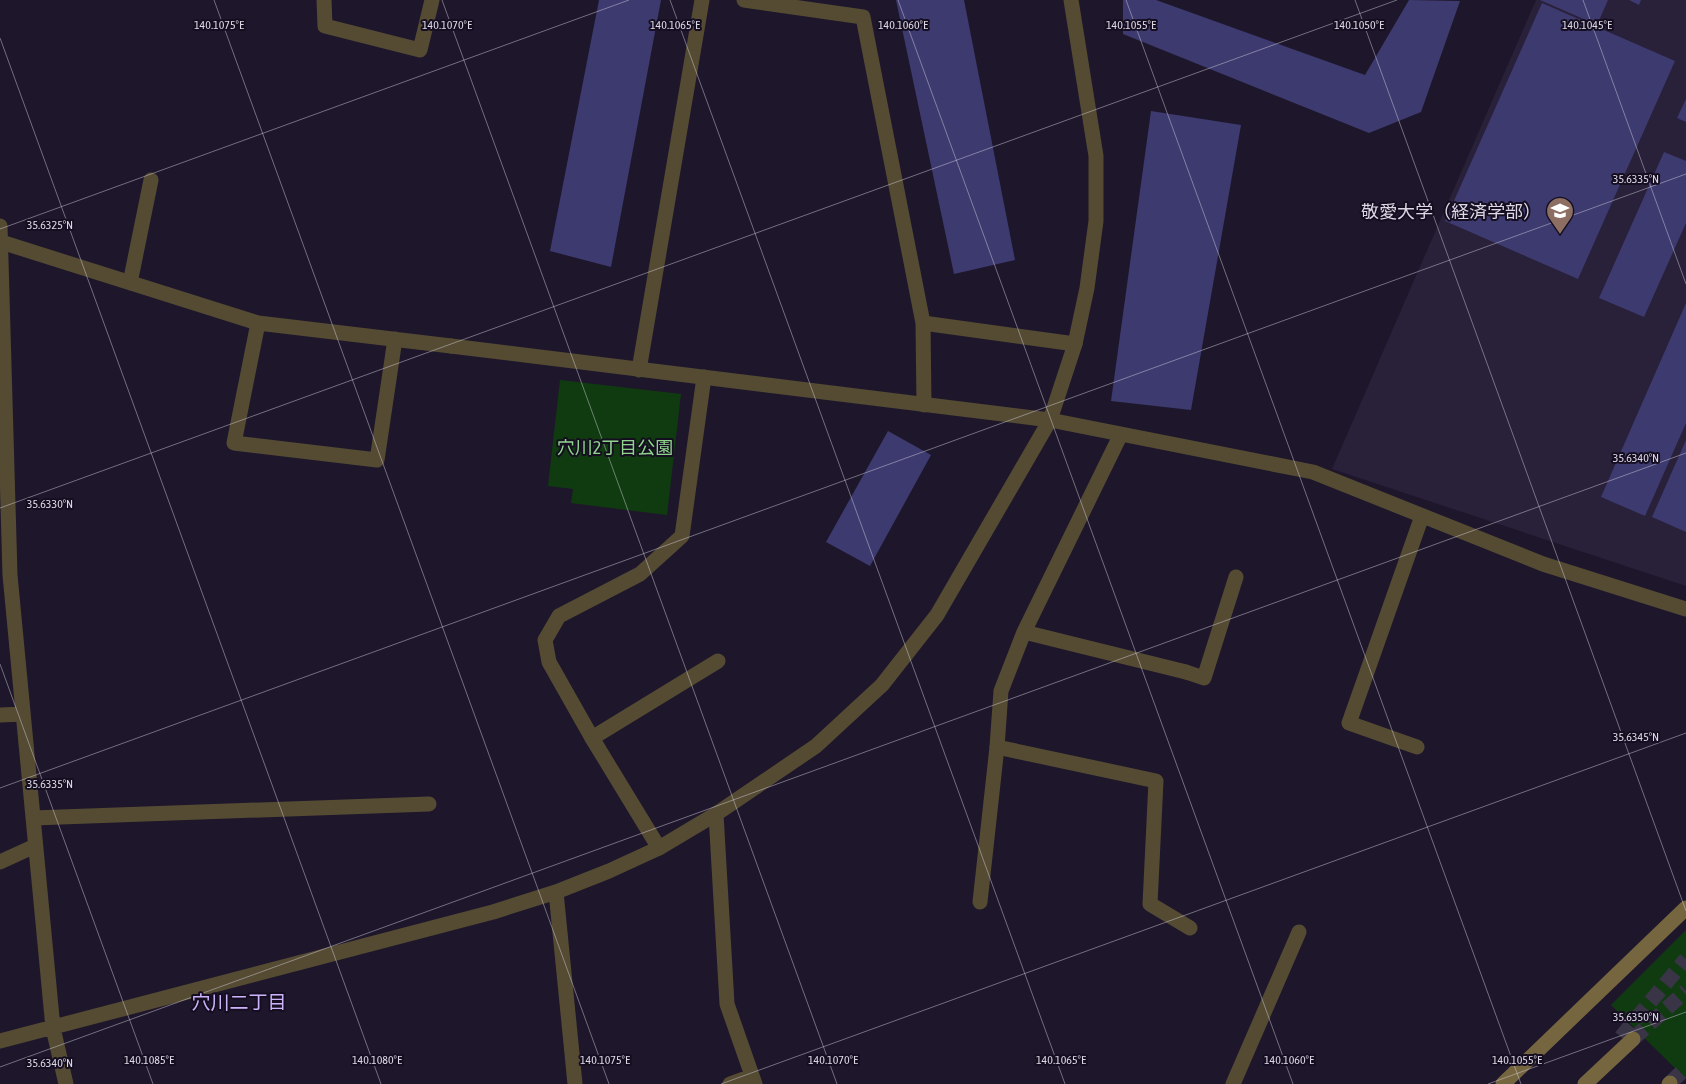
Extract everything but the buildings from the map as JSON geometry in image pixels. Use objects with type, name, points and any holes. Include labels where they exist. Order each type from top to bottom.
[{"type":"street","points":[[324,0],[325,26],[420,50],[432,0]]},
{"type":"street","points":[[639,370],[702,0]]},
{"type":"street","points":[[744,0],[863,17],[923,323],[924,405]]},
{"type":"street","points":[[0,1041],[493,912],[556,892],[659,848],[716,814],[816,746],[882,685],[937,615],[1050,420],[1075,344],[1087,288],[1096,221],[1096,156],[1071,0]]},
{"type":"street","points":[[130,283],[151,180]]},
{"type":"street","points":[[0,226],[5,573],[33,818],[53,1028],[66,1084]]},
{"type":"street","points":[[1,242],[258,323],[1050,420],[1313,472],[1542,564],[1686,609]]},
{"type":"street","points":[[258,323],[234,443],[377,460],[395,340]]},
{"type":"street","points":[[923,323],[1075,344]]},
{"type":"street","points":[[659,848],[592,738],[549,662],[545,640],[559,616],[640,574],[682,536],[704,377]]},
{"type":"street","points":[[980,902],[998,747],[1001,691],[1024,632],[1121,434]]},
{"type":"street","points":[[1417,747],[1349,723],[1422,516]]},
{"type":"street","points":[[1024,632],[1204,678],[1236,577]]},
{"type":"street","points":[[592,738],[718,661]]},
{"type":"street","points":[[0,715],[22,714]]},
{"type":"street","points":[[998,747],[1156,781],[1150,904],[1190,928]]},
{"type":"street","points":[[33,818],[430,804]]},
{"type":"street","points":[[716,814],[728,1004],[753,1080],[730,1084]]},
{"type":"street","points":[[0,862],[35,846]]},
{"type":"street","points":[[556,892],[575,1084]]},
{"type":"street","points":[[1503,1084],[1686,908]]},
{"type":"street","points":[[1233,1084],[1299,932]]},
{"type":"street","points":[[1584,1084],[1627,1038]]},
{"type":"shaded area","name":"敬愛大学（経済学部）","points":[[1536,0],[1686,0],[1686,586],[1332,469]]},
{"type":"green space","name":"穴川2丁目公園","points":[[560,380],[681,394],[667,515],[571,503],[573,489],[548,486]]},
{"type":"green space","points":[[1686,930],[1686,1079],[1611,1005]]},
{"type":"tunnel","points":[[1621,1037],[1686,959]]},
{"type":"tunnel","points":[[1633,1039],[1686,991]]},
{"type":"tunnel","points":[[1670,1083],[1686,1068]]},
{"type":"place","name":"敬愛大学（経済学部）","points":[[1560,235]]},
{"type":"district","name":"穴川二丁目","points":[[239,1002]]}]
